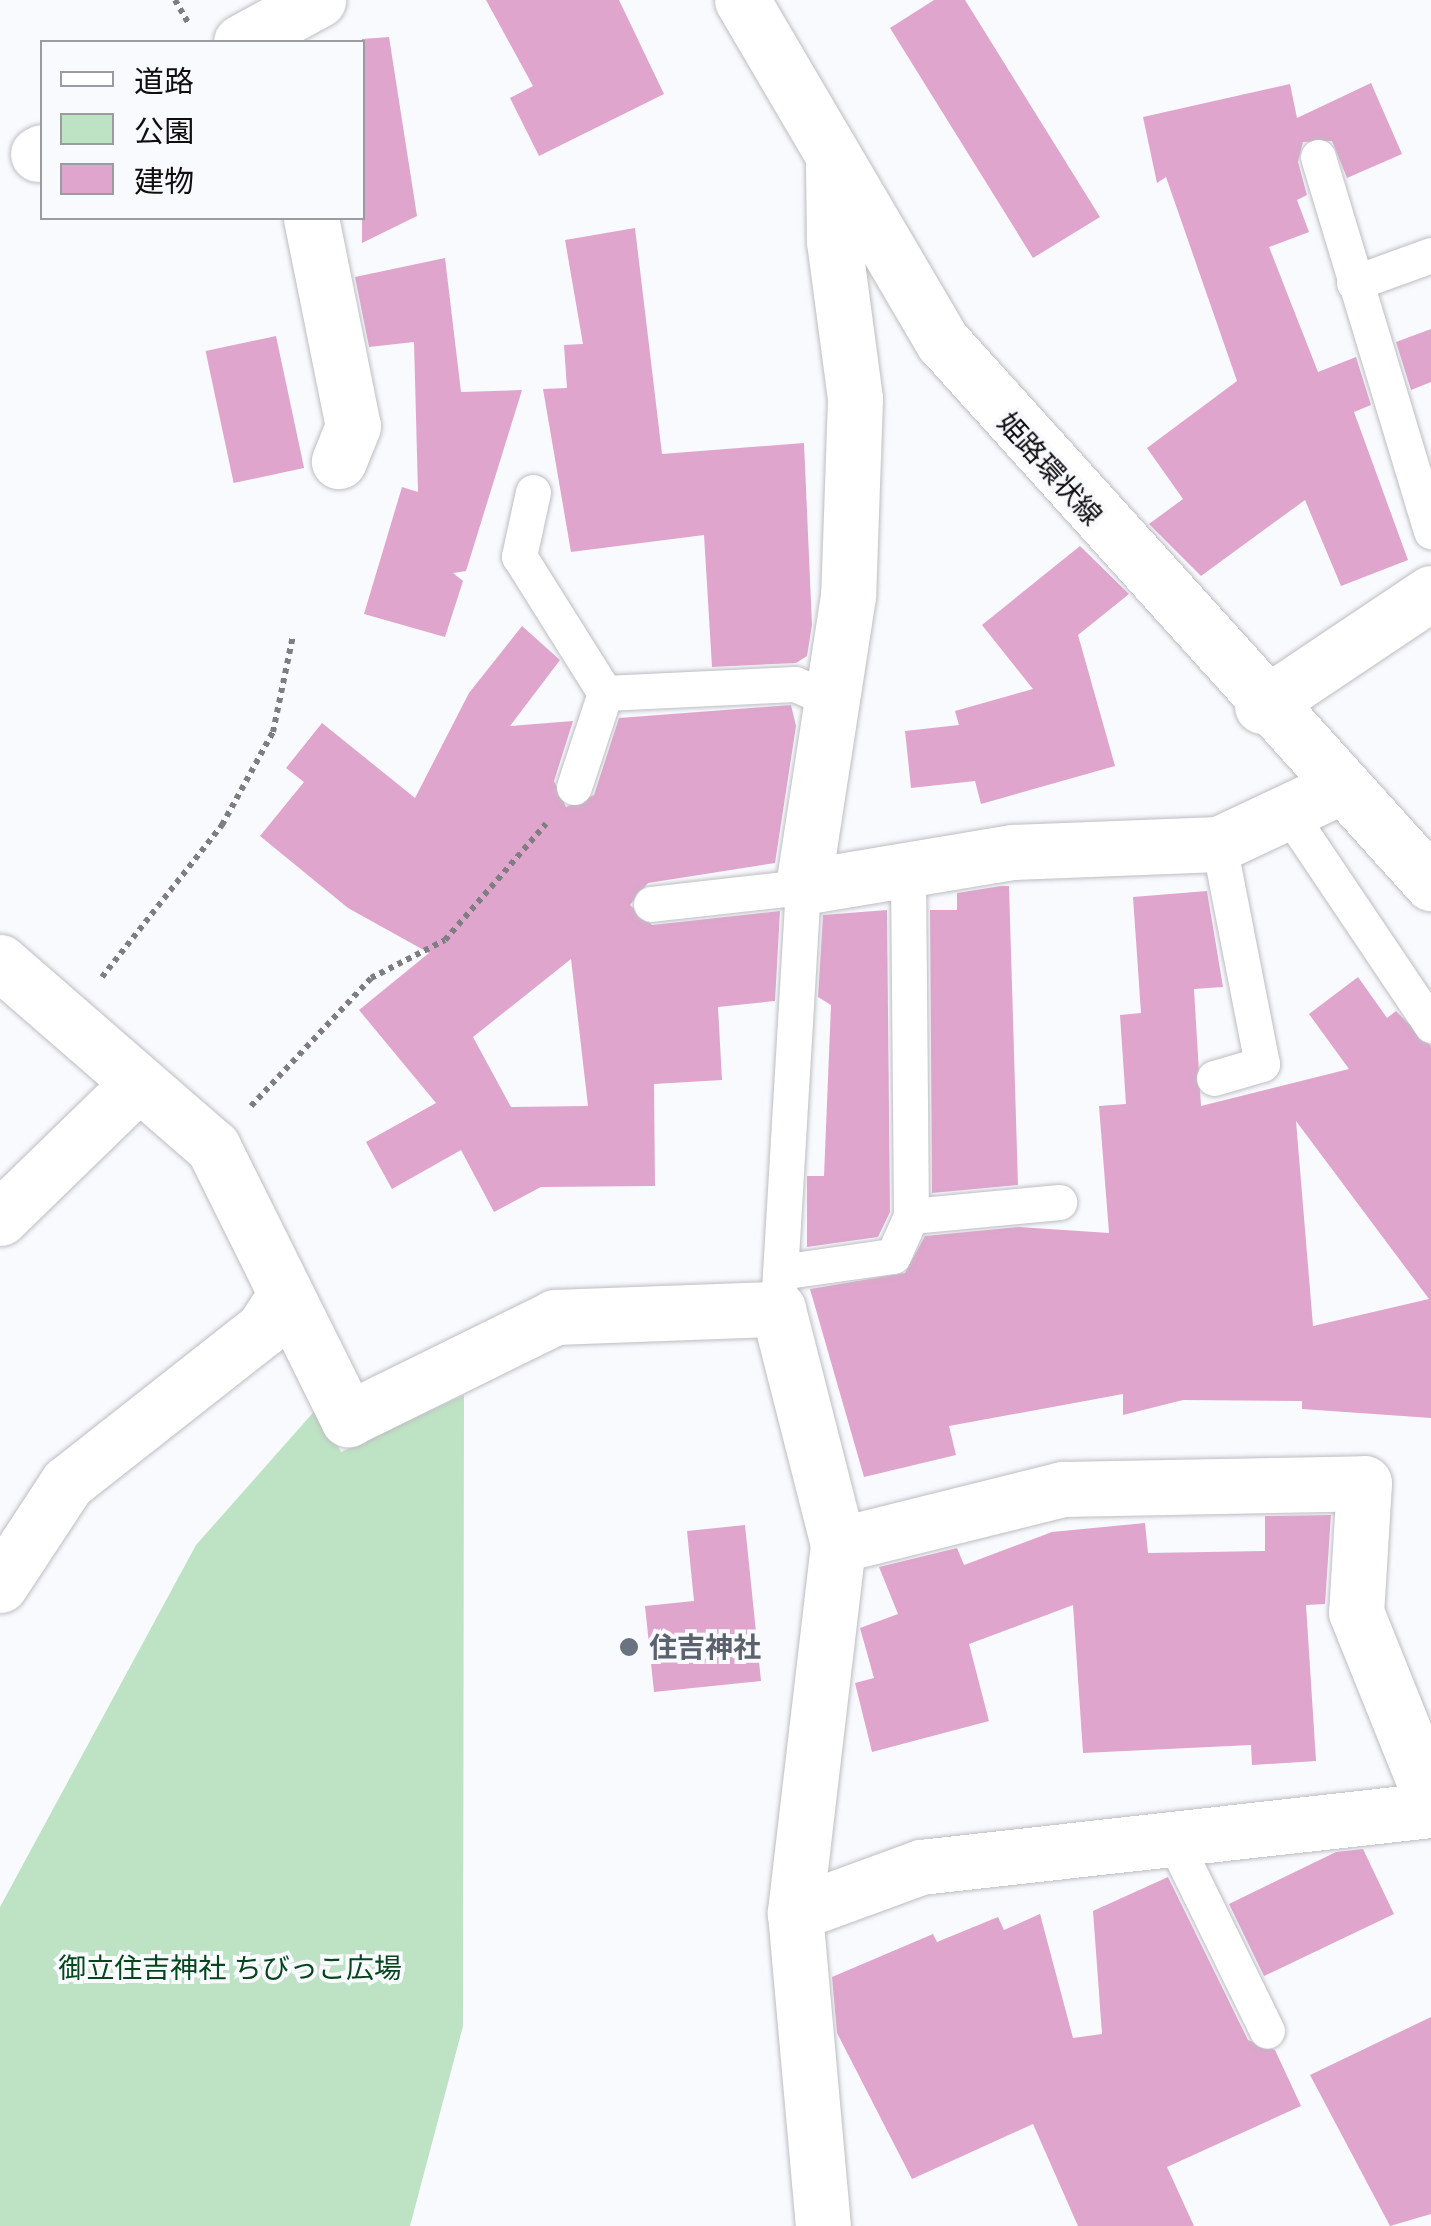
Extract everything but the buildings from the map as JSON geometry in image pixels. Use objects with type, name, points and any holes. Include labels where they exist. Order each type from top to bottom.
[{"type":"street","name":"姫路環状線","points":[[742,0],[834,163],[943,342],[1262,706],[1431,884]]},
{"type":"street","points":[[834,163],[834,241],[856,399],[836,702],[803,887],[908,873],[1014,852],[1219,844],[1340,788]]},
{"type":"street","points":[[312,220],[353,426],[338,461]]},
{"type":"street","points":[[1262,706],[1431,593]]},
{"type":"street","points":[[0,962],[213,1148],[283,1298],[348,1420],[555,1317],[779,1290],[838,1545],[795,1914],[822,2226]]},
{"type":"street","points":[[0,1218],[138,1084]]},
{"type":"street","points":[[0,1585],[67,1483],[263,1328],[283,1298]]},
{"type":"street","points":[[838,1545],[1062,1489],[1364,1483],[1356,1612],[1431,1799]]},
{"type":"street","points":[[795,1914],[921,1867],[1174,1842],[1431,1810]]},
{"type":"lane","points":[[1318,157],[1431,531]]},
{"type":"lane","points":[[1354,284],[1431,255]]},
{"type":"lane","points":[[533,492],[519,556],[605,693]]},
{"type":"lane","points":[[605,693],[795,684],[836,702]]},
{"type":"lane","points":[[574,787],[605,693]]},
{"type":"lane","points":[[1288,812],[1431,1025]]},
{"type":"lane","points":[[1214,1078],[1262,1064],[1219,844]]},
{"type":"lane","points":[[651,904],[803,887],[779,1290],[893,1256],[912,1216],[908,873]]},
{"type":"lane","points":[[912,1216],[1059,1202]]},
{"type":"lane","points":[[1174,1842],[1267,2031]]},
{"type":"path","points":[[66,1020],[222,824],[273,732],[292,635]]},
{"type":"path","points":[[213,1148],[372,978],[445,940],[574,787]]},
{"type":"green space","name":"御立住吉神社 ちびっこ広場","points":[[464,1395],[463,2026],[410,2226],[0,2226],[0,1907],[196,1545],[318,1407],[341,1452]]},
{"type":"place","name":"住吉神社","points":[[629,1647]]}]
